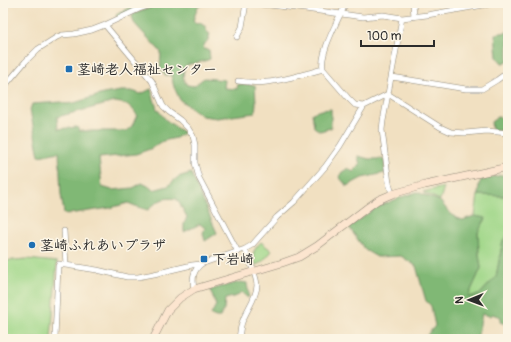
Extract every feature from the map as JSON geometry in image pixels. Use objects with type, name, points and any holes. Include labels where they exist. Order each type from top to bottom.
[{"type":"street","points":[[3,88],[38,49],[58,36],[83,32],[105,25],[139,9],[157,3]]},
{"type":"street","points":[[237,37],[242,28],[246,3]]},
{"type":"street","points":[[251,3],[363,17],[383,15],[402,18],[495,3]]},
{"type":"street","points":[[345,3],[323,57],[322,69],[355,105],[364,106]]},
{"type":"street","points":[[413,3],[414,17]]},
{"type":"street","points":[[392,194],[382,130],[402,18]]},
{"type":"street","points":[[105,25],[152,81],[163,106],[180,120],[193,136],[195,163],[199,178],[238,252]]},
{"type":"street","points":[[238,81],[257,83],[266,82],[286,79],[322,69]]},
{"type":"street","points":[[392,76],[466,89],[482,88],[508,72]]},
{"type":"street","points":[[55,339],[59,264],[97,270],[127,277],[138,277],[201,264],[245,249],[252,245],[309,185],[340,146],[364,106],[388,94]]},
{"type":"street","points":[[388,94],[440,127],[451,132],[465,133],[487,131],[508,133]]},
{"type":"street","points":[[153,339],[168,310],[180,298],[194,289],[254,272],[307,253],[378,200],[392,194],[425,185],[508,168]]},
{"type":"street","points":[[64,231],[66,265]]},
{"type":"street","points":[[239,339],[243,320],[257,290],[254,272],[245,249]]},
{"type":"street","points":[[194,289],[192,281],[193,276],[197,267],[201,264]]},
{"type":"green space","points":[[136,3],[152,3],[117,17],[116,15]]},
{"type":"green space","points":[[163,3],[203,3],[203,5],[198,6],[193,21],[196,24],[200,23],[206,27],[206,31],[210,34],[208,40],[203,46],[204,49],[209,50],[210,59],[185,66],[183,76],[187,85],[194,86],[204,78],[225,80],[224,88],[237,89],[238,84],[255,85],[255,113],[217,118],[202,116],[180,100],[174,87],[171,75],[165,75],[160,68],[161,52],[134,23],[132,17],[133,14]]},
{"type":"green space","points":[[508,32],[508,62],[502,63],[497,57],[495,34]]},
{"type":"green space","points":[[151,89],[157,109],[166,120],[184,133],[176,138],[163,141],[150,149],[136,154],[99,158],[102,187],[112,190],[133,188],[142,183],[153,190],[168,186],[178,177],[191,173],[217,233],[205,241],[203,233],[205,228],[200,224],[184,232],[184,224],[187,217],[177,199],[168,198],[161,200],[148,210],[128,203],[110,208],[68,214],[64,213],[61,195],[59,152],[39,156],[30,110],[32,104],[62,102],[65,104],[74,103],[103,94],[121,91],[132,91],[141,94]],"holes":[[[115,102],[125,104],[137,115],[132,126],[126,131],[79,131],[77,127],[58,129],[57,117]]]},
{"type":"green space","points":[[331,109],[331,128],[320,131],[314,127],[312,113]]},
{"type":"green space","points":[[498,117],[508,120],[508,132],[492,129],[491,122]]},
{"type":"green space","points":[[358,156],[369,159],[384,159],[385,173],[362,178],[347,186],[340,178],[341,173],[348,168],[353,172],[360,165]]},
{"type":"green space","points":[[508,174],[508,196],[478,195],[479,184],[482,179]]},
{"type":"green space","points":[[444,187],[440,200],[423,192]]},
{"type":"green space","points":[[417,192],[440,201],[456,218],[463,220],[474,216],[486,218],[478,232],[481,268],[468,297],[479,295],[496,277],[503,240],[508,235],[508,325],[500,322],[501,317],[492,314],[490,316],[482,314],[477,339],[431,339],[427,335],[435,326],[431,306],[426,301],[416,266],[401,256],[377,257],[365,250],[349,227],[377,207]]},
{"type":"green space","points":[[478,195],[508,196],[508,235],[503,240],[496,277],[479,295],[468,297],[481,268],[478,231],[486,219],[475,216]]},
{"type":"green space","points":[[261,242],[272,251],[262,262],[256,265],[254,252]]},
{"type":"green space","points":[[27,259],[57,262],[51,339],[3,339],[3,261]]},
{"type":"green space","points":[[240,282],[247,283],[249,294],[248,298],[241,292],[237,296],[225,299],[224,309],[220,317],[211,315],[216,305],[210,290]]},
{"type":"place","name":"茎崎老人福祉センター","points":[[69,69]]},
{"type":"place","name":"茎崎ふれあいプラザ","points":[[32,245]]},
{"type":"place","name":"下岩崎","points":[[204,259]]}]
